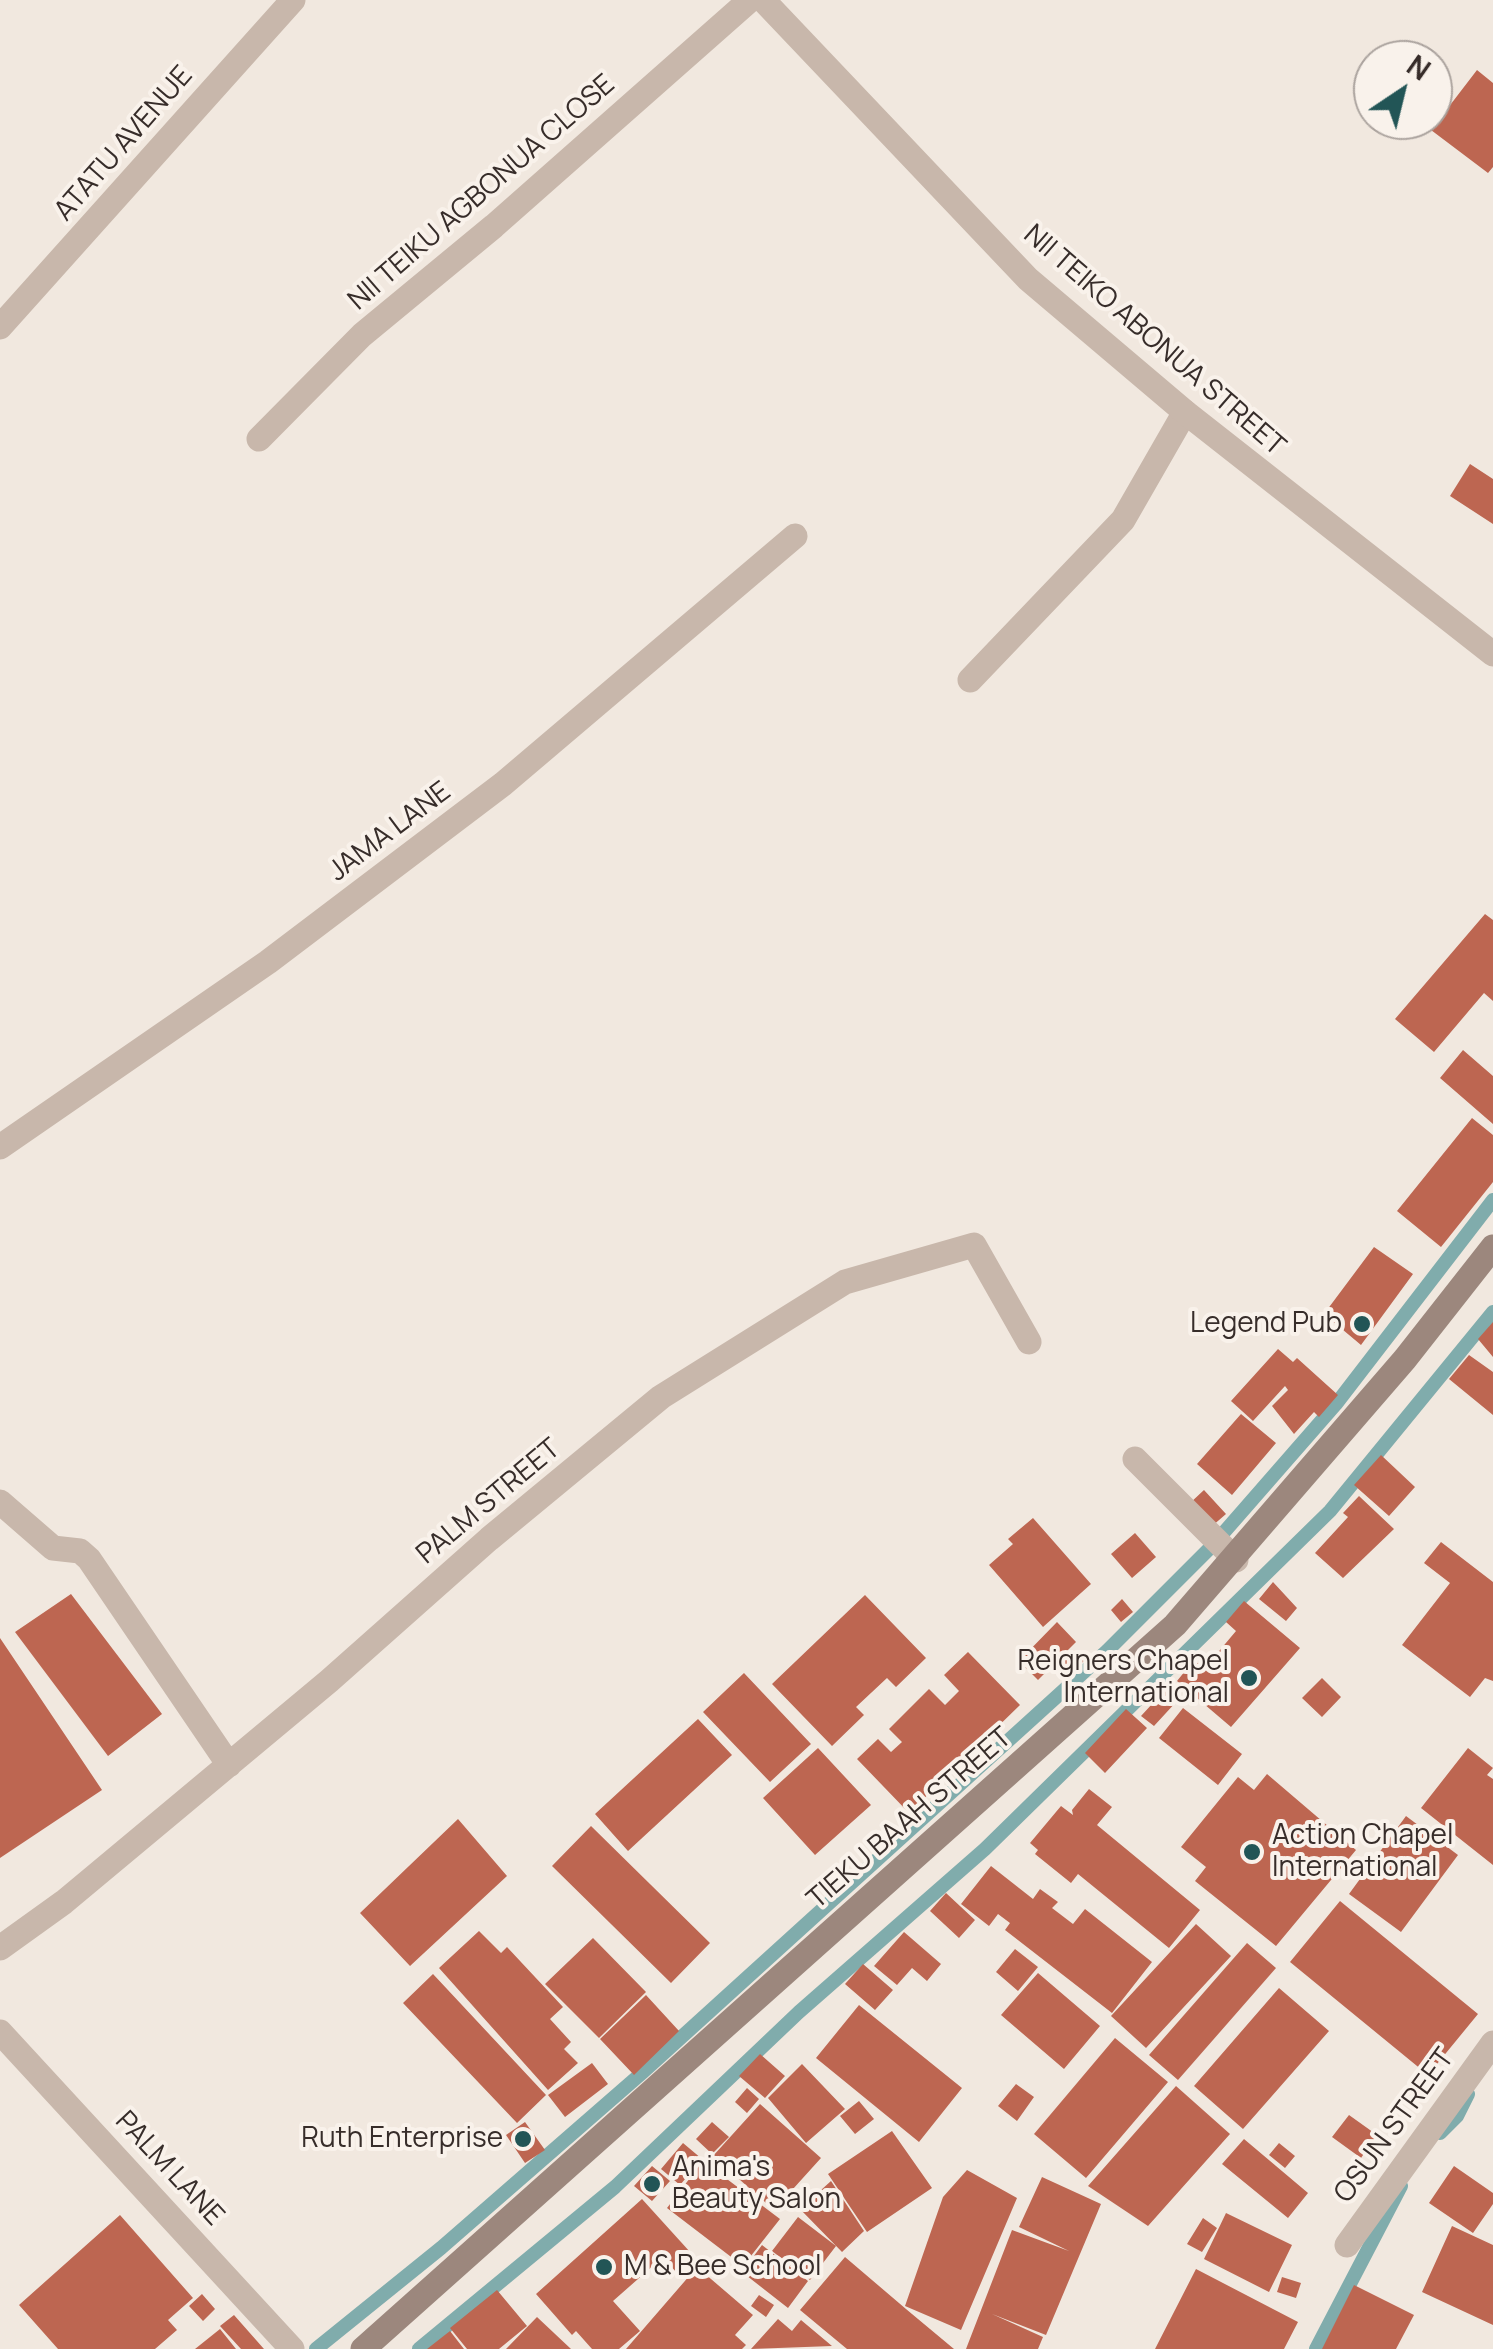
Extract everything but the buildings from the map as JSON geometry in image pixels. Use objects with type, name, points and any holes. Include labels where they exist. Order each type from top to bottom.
[{"type":"street","name":"ATATU AVENUE","points":[[0,327],[293,0]]},
{"type":"street","name":"NII TEIKU AGBONUA CLOSE","points":[[259,439],[362,335],[494,226],[750,0]]},
{"type":"street","name":"NII TEIKO ABONUA STREET","points":[[763,0],[1028,279],[1185,412],[1493,654]]},
{"type":"street","points":[[970,680],[1123,520],[1185,412]]},
{"type":"street","name":"JAMA LANE","points":[[0,1147],[268,962],[503,784],[795,536]]},
{"type":"street","name":"PALM STREET","points":[[0,1948],[64,1902],[229,1765],[661,1397],[845,1282],[974,1245],[1029,1342]]},
{"type":"street","name":"TIEKU BAAH STREET","points":[[364,2349],[1174,1626],[1236,1560],[1493,1247]]},
{"type":"street","points":[[1135,1459],[1236,1560]]},
{"type":"street","points":[[0,1502],[53,1548],[80,1552],[89,1559],[229,1765]]},
{"type":"street","name":"PALM LANE","points":[[0,2032],[292,2349]]},
{"type":"street","name":"OSUN STREET","points":[[1348,2245],[1493,2042]]},
{"type":"waterway","points":[[316,2349],[441,2248],[643,2072],[1107,1651],[1212,1546],[1336,1404],[1493,1200]]},
{"type":"waterway","points":[[419,2349],[615,2187],[799,2012],[985,1849],[1330,1511],[1493,1312]]},
{"type":"waterway","points":[[1440,2133],[1457,2116],[1468,2094]]},
{"type":"waterway","points":[[1316,2349],[1401,2186]]},
{"type":"place","name":"Legend Pub","points":[[1362,1324]]},
{"type":"place","name":"Reigners Chapel International","points":[[1249,1678]]},
{"type":"place","name":"Action Chapel International","points":[[1252,1852]]},
{"type":"place","name":"Ruth Enterprise","points":[[523,2139]]},
{"type":"place","name":"Anima's Beauty Salon","points":[[652,2184]]},
{"type":"place","name":"M & Bee School","points":[[604,2267]]}]
